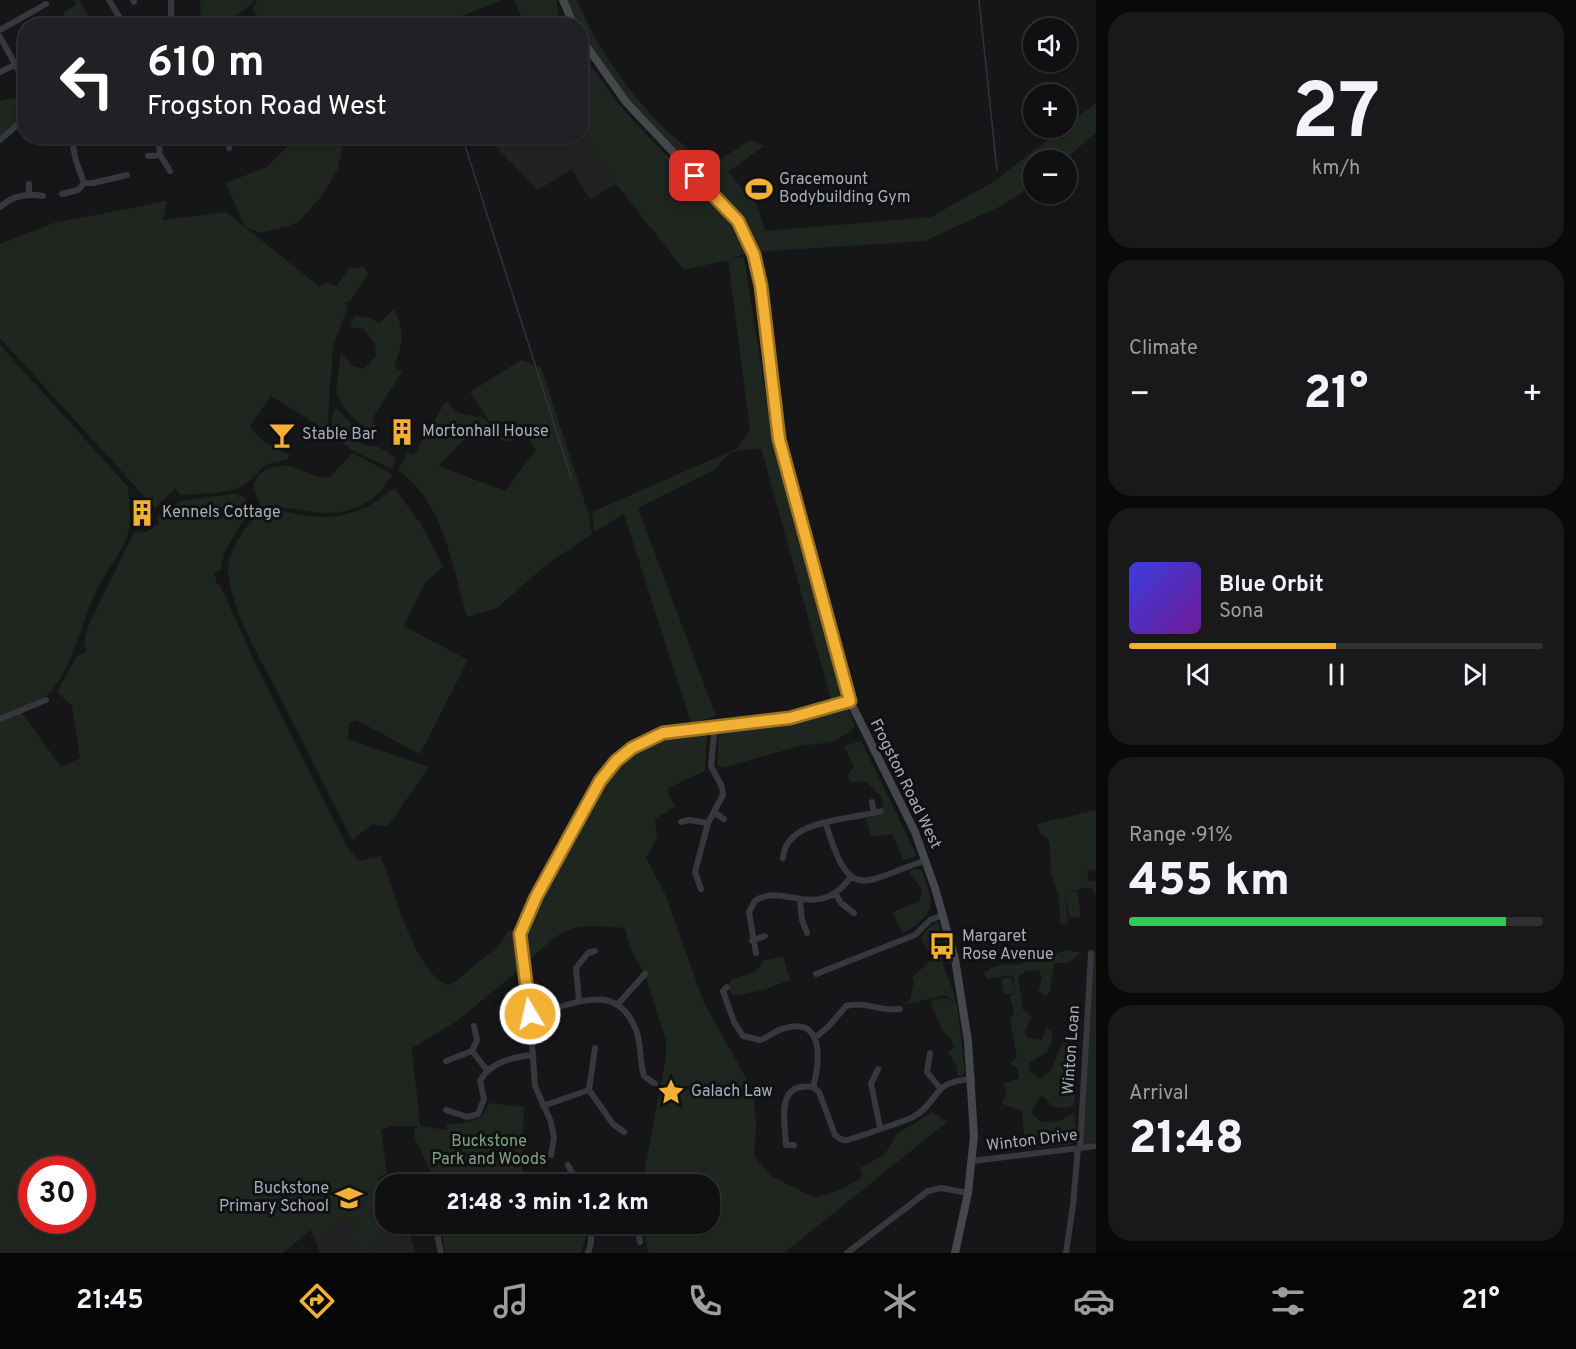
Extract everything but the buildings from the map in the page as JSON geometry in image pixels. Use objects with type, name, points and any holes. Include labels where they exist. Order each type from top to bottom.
[{"type":"main road","points":[[564,0],[571,18]]},
{"type":"main road","name":"Frogston Road West","points":[[588,48],[626,102],[738,221],[753,252],[761,286],[779,439],[850,701],[915,832],[926,860],[943,915],[962,1000],[972,1078],[974,1136],[968,1193],[955,1253]]},
{"type":"street","points":[[109,0],[120,18]]},
{"type":"street","points":[[171,0],[171,18]]},
{"type":"street","points":[[21,18],[46,4]]},
{"type":"street","points":[[0,30],[18,20]]},
{"type":"street","points":[[0,37],[18,70]]},
{"type":"street","points":[[0,72],[15,65]]},
{"type":"street","points":[[0,140],[18,124]]},
{"type":"street","points":[[73,144],[84,183]]},
{"type":"street","points":[[159,144],[160,155],[170,171]]},
{"type":"street","points":[[229,148],[230,144]]},
{"type":"street","points":[[148,156],[160,155]]},
{"type":"street","points":[[62,194],[78,190],[84,183],[93,183],[127,174]]},
{"type":"street","points":[[29,184],[29,194]]},
{"type":"street","points":[[0,207],[8,201],[29,194],[43,196]]},
{"type":"street","points":[[0,719],[46,700]]},
{"type":"street","points":[[551,1155],[554,1138],[535,1086],[530,1014],[520,934],[536,897],[603,775],[616,761],[652,738],[673,731],[790,718],[850,701]]},
{"type":"street","points":[[701,889],[695,872],[708,823],[723,795],[722,787],[711,764],[715,725]]},
{"type":"street","points":[[872,802],[874,813]]},
{"type":"street","points":[[783,858],[783,848],[797,832],[846,817],[881,811]]},
{"type":"street","points":[[714,812],[724,819]]},
{"type":"street","points":[[681,822],[695,820],[708,823]]},
{"type":"street","points":[[826,824],[835,851],[850,878],[863,882],[874,881],[926,860]]},
{"type":"street","points":[[775,847],[783,848]]},
{"type":"street","points":[[687,871],[695,872]]},
{"type":"street","points":[[756,953],[748,912],[755,901],[770,895],[800,901],[835,893],[850,878]]},
{"type":"street","points":[[835,893],[843,910],[854,913]]},
{"type":"street","points":[[800,901],[807,929]]},
{"type":"street","points":[[816,974],[915,935],[930,920],[943,915]]},
{"type":"street","points":[[752,941],[765,936]]},
{"type":"street","points":[[579,1000],[576,968],[588,953],[595,951]]},
{"type":"street","name":"Winton Loan","points":[[1066,1253],[1079,1148],[1091,953]]},
{"type":"street","points":[[617,1005],[645,974]]},
{"type":"street","points":[[727,987],[723,991],[734,1022],[743,1036],[760,1040],[783,1028],[793,1027],[804,1029],[814,1038],[820,1056],[813,1087]]},
{"type":"street","points":[[530,1014],[549,1012],[579,1000],[593,998],[617,1005],[636,1029],[644,1076],[655,1084]]},
{"type":"street","points":[[814,1038],[829,1026],[846,1006],[876,1006],[886,1011],[900,1009]]},
{"type":"street","points":[[446,1061],[472,1051],[477,1040],[474,1026]]},
{"type":"street","points":[[595,1048],[589,1090],[613,1124],[624,1132]]},
{"type":"street","points":[[472,1051],[487,1070]]},
{"type":"street","points":[[930,1053],[927,1072],[939,1087]]},
{"type":"street","points":[[446,1110],[467,1117],[478,1114],[484,1100],[480,1081],[487,1070],[511,1058],[533,1055]]},
{"type":"street","points":[[878,1069],[871,1084],[880,1127]]},
{"type":"street","points":[[794,1145],[786,1145],[784,1100],[788,1092],[796,1088],[813,1087],[819,1092],[835,1135],[840,1139],[849,1140],[913,1117],[931,1100],[939,1087],[955,1080],[972,1078]]},
{"type":"street","points":[[543,1106],[589,1090]]},
{"type":"street","name":"Winton Drive","points":[[972,1161],[1096,1146]]},
{"type":"street","points":[[568,1165],[572,1174]]},
{"type":"street","points":[[847,1253],[928,1191],[941,1188],[968,1193]]},
{"type":"street","points":[[437,1234],[441,1253]]},
{"type":"street","points":[[588,1253],[591,1234]]},
{"type":"street","points":[[639,1234],[640,1242]]},
{"type":"shaded area","points":[[588,142],[616,184],[590,199],[572,169],[538,190],[495,144],[588,144]]},
{"type":"shaded area","name":"Buckstone Primary School","points":[[375,1186],[375,1234],[410,1234],[415,1253],[320,1253],[303,1207]]},
{"type":"green space","points":[[74,0],[79,0],[90,18],[66,18],[63,13],[76,5]]},
{"type":"green space","points":[[200,0],[254,0],[251,5],[233,18],[201,18]]},
{"type":"green space","points":[[257,0],[503,0],[456,18],[258,18],[253,8]]},
{"type":"green space","points":[[514,0],[556,0],[559,18],[522,18]]},
{"type":"green space","points":[[563,0],[577,0],[585,18],[571,18]]},
{"type":"green space","points":[[588,25],[615,70],[651,115],[692,151],[713,164],[751,140],[764,146],[728,172],[757,205],[765,231],[931,217],[993,182],[1023,159],[1023,192],[1003,205],[925,241],[753,252],[744,230],[658,138],[588,46]]},
{"type":"green space","points":[[588,61],[626,112],[714,203],[737,236],[745,254],[732,258],[744,257],[772,437],[842,695],[831,700],[761,448],[730,452],[714,470],[638,508],[716,716],[691,723],[624,514],[594,532],[592,512],[738,448],[750,430],[728,260],[684,270],[616,184],[588,142]]},
{"type":"green space","points":[[18,98],[18,119],[0,136],[0,101]]},
{"type":"green space","points":[[1096,103],[1096,133],[1076,150],[1035,150],[1050,138],[1077,138],[1077,118]]},
{"type":"green space","points":[[289,144],[343,144],[337,171],[320,198],[298,222],[260,233],[244,225],[226,183],[267,167]]},
{"type":"green space","points":[[167,201],[163,220],[226,212],[320,287],[326,283],[337,286],[349,268],[364,267],[368,274],[350,301],[344,303],[348,306],[333,346],[327,431],[271,396],[249,426],[264,442],[289,455],[287,460],[265,466],[244,485],[230,490],[180,495],[175,488],[155,508],[0,338],[0,244],[54,223]]},
{"type":"green space","points":[[394,309],[402,338],[394,366],[402,372],[372,419],[375,424],[374,432],[350,416],[336,391],[341,352],[351,365],[363,369],[376,357],[375,343],[364,329],[350,327],[354,316],[369,318],[379,323]]},
{"type":"green space","points":[[0,345],[128,487],[130,518],[124,544],[93,597],[63,674],[46,696],[36,703],[0,716]]},
{"type":"green space","points":[[521,360],[541,367],[588,512],[592,534],[547,564],[497,608],[467,617],[451,557],[436,517],[426,499],[398,470],[408,452],[414,455],[446,401],[458,413],[484,418],[495,430],[470,392]],"holes":[[[523,429],[536,450],[505,491],[438,466],[470,433],[496,432],[501,440],[510,442]]]},
{"type":"green space","points":[[335,409],[357,430],[361,444],[379,447],[396,458],[393,469],[349,448],[340,440],[334,432],[332,421]]},
{"type":"green space","points":[[352,453],[392,474],[386,484],[369,501],[349,510],[326,513],[282,507],[262,508],[254,485],[262,472],[273,467],[289,466],[314,475],[330,477]]},
{"type":"green space","points":[[394,488],[421,524],[443,567],[425,583],[404,626],[468,660],[420,754],[356,720],[349,723],[348,739],[429,767],[387,827],[373,824],[352,840],[247,634],[235,603],[228,571],[235,546],[246,528],[259,515],[270,511],[315,517],[351,513],[373,503]]},
{"type":"green space","name":"Buckstone Park and Woods","points":[[234,494],[242,496],[251,507],[224,553],[221,570],[214,573],[217,584],[221,587],[256,665],[348,848],[359,861],[381,856],[415,947],[436,977],[448,985],[455,982],[498,946],[510,929],[514,933],[518,971],[457,1021],[412,1048],[420,1126],[447,1130],[447,1124],[478,1119],[489,1103],[524,1107],[522,1168],[524,1174],[431,1174],[415,1139],[414,1130],[419,1126],[392,1126],[381,1130],[387,1173],[375,1174],[375,1234],[380,1234],[373,1236],[377,1250],[365,1253],[362,1242],[356,1243],[354,1235],[360,1233],[355,1220],[328,1225],[330,1233],[314,1238],[311,1230],[283,1253],[0,1253],[0,721],[21,712],[61,767],[80,758],[72,706],[57,692],[77,656],[87,651],[84,643],[89,624],[134,533],[147,532],[159,523],[157,516],[181,501]]},
{"type":"green space","points":[[846,705],[855,726],[838,739],[803,745],[722,768],[717,764],[719,729],[810,718]]},
{"type":"green space","points":[[707,730],[705,771],[668,788],[668,795],[676,806],[655,819],[657,838],[646,858],[665,894],[704,1003],[745,1076],[754,1100],[756,1126],[754,1156],[771,1176],[815,1198],[840,1190],[863,1177],[860,1168],[884,1155],[897,1134],[933,1112],[947,1122],[784,1253],[649,1253],[644,1234],[720,1234],[720,1174],[644,1174],[666,1056],[666,1041],[645,974],[631,950],[625,928],[591,926],[570,930],[560,934],[526,964],[529,920],[608,777],[643,748],[673,735]]},
{"type":"green space","points":[[861,741],[917,856],[903,860],[892,834],[871,837],[866,818],[884,813],[882,798],[866,781],[851,783],[847,776],[854,767],[844,746]]},
{"type":"green space","points":[[1096,810],[1096,869],[1087,871],[1089,882],[1096,881],[1096,901],[1094,890],[1088,887],[1067,892],[1077,891],[1081,916],[1070,918],[1065,893],[1068,923],[1060,924],[1059,897],[1051,873],[1050,844],[1048,839],[1040,834],[1037,824]]},
{"type":"green space","points":[[911,869],[922,870],[929,893],[930,907],[922,919],[903,934],[892,912],[919,902],[922,890],[910,874]]},
{"type":"green space","points":[[938,922],[942,961],[956,1003],[945,995],[904,1005],[910,1000],[914,983],[912,977],[932,960],[921,937],[929,927]]},
{"type":"green space","points":[[1068,950],[1081,953],[1069,963],[1054,963],[1050,990],[1046,996],[1038,991],[1042,978],[1039,970],[1026,971],[1018,977],[1023,1010],[1032,1017],[1025,1030],[1027,1038],[1042,1040],[1046,1028],[1051,1030],[1053,1038],[1047,1052],[1029,1063],[1029,1071],[1040,1079],[1052,1068],[1063,1043],[1076,1042],[1075,1022],[1079,1015],[1082,1016],[1074,1105],[1067,1108],[1053,1107],[1043,1096],[1039,1098],[1032,1112],[1036,1118],[1046,1122],[1057,1121],[1074,1113],[1077,1135],[1071,1144],[1028,1149],[1025,1148],[1022,1111],[1003,1104],[1002,1101],[1007,1094],[1003,1084],[1019,1078],[1017,1068],[1010,1064],[1017,1057],[1010,1020],[1014,1012],[1010,997],[1014,993],[1004,995],[1001,979],[1011,977],[1015,992],[1014,978],[1011,975],[987,979],[984,974],[1000,965],[1018,965]]},
{"type":"green space","points":[[1096,951],[1096,1142],[1085,1145],[1082,1141],[1093,958]]},
{"type":"green space","points":[[783,956],[790,980],[763,990],[734,996],[729,990],[730,981],[756,971],[763,961]]},
{"type":"green space","points":[[946,998],[957,1004],[965,1072],[962,1076],[958,1076],[956,1065],[948,1053],[954,1047],[950,1037],[944,1034],[930,1001],[938,999],[940,1002],[940,999]]},
{"type":"green space","points":[[441,1234],[586,1234],[581,1253],[446,1253]]},
{"type":"waterway","points":[[979,0],[997,170]]},
{"type":"waterway","points":[[465,144],[571,477]]},
{"type":"place","name":"Gracemount Bodybuilding Gym","points":[[759,189]]},
{"type":"place","name":"Mortonhall House","points":[[402,432]]},
{"type":"place","name":"Stable Bar","points":[[282,435]]},
{"type":"place","name":"Kennels Cottage","points":[[142,513]]},
{"type":"place","name":"Margaret Rose Avenue","points":[[942,946]]},
{"type":"place","name":"Galach Law","points":[[671,1092]]},
{"type":"place","name":"Buckstone Primary School","points":[[349,1198]]},
{"type":"route","points":[[530,1014],[520,934],[536,897],[600,781],[616,761],[632,748],[663,733],[715,725],[790,718],[811,714],[850,701],[779,439],[772,397],[761,286],[754,255],[738,221],[695,176]]}]
